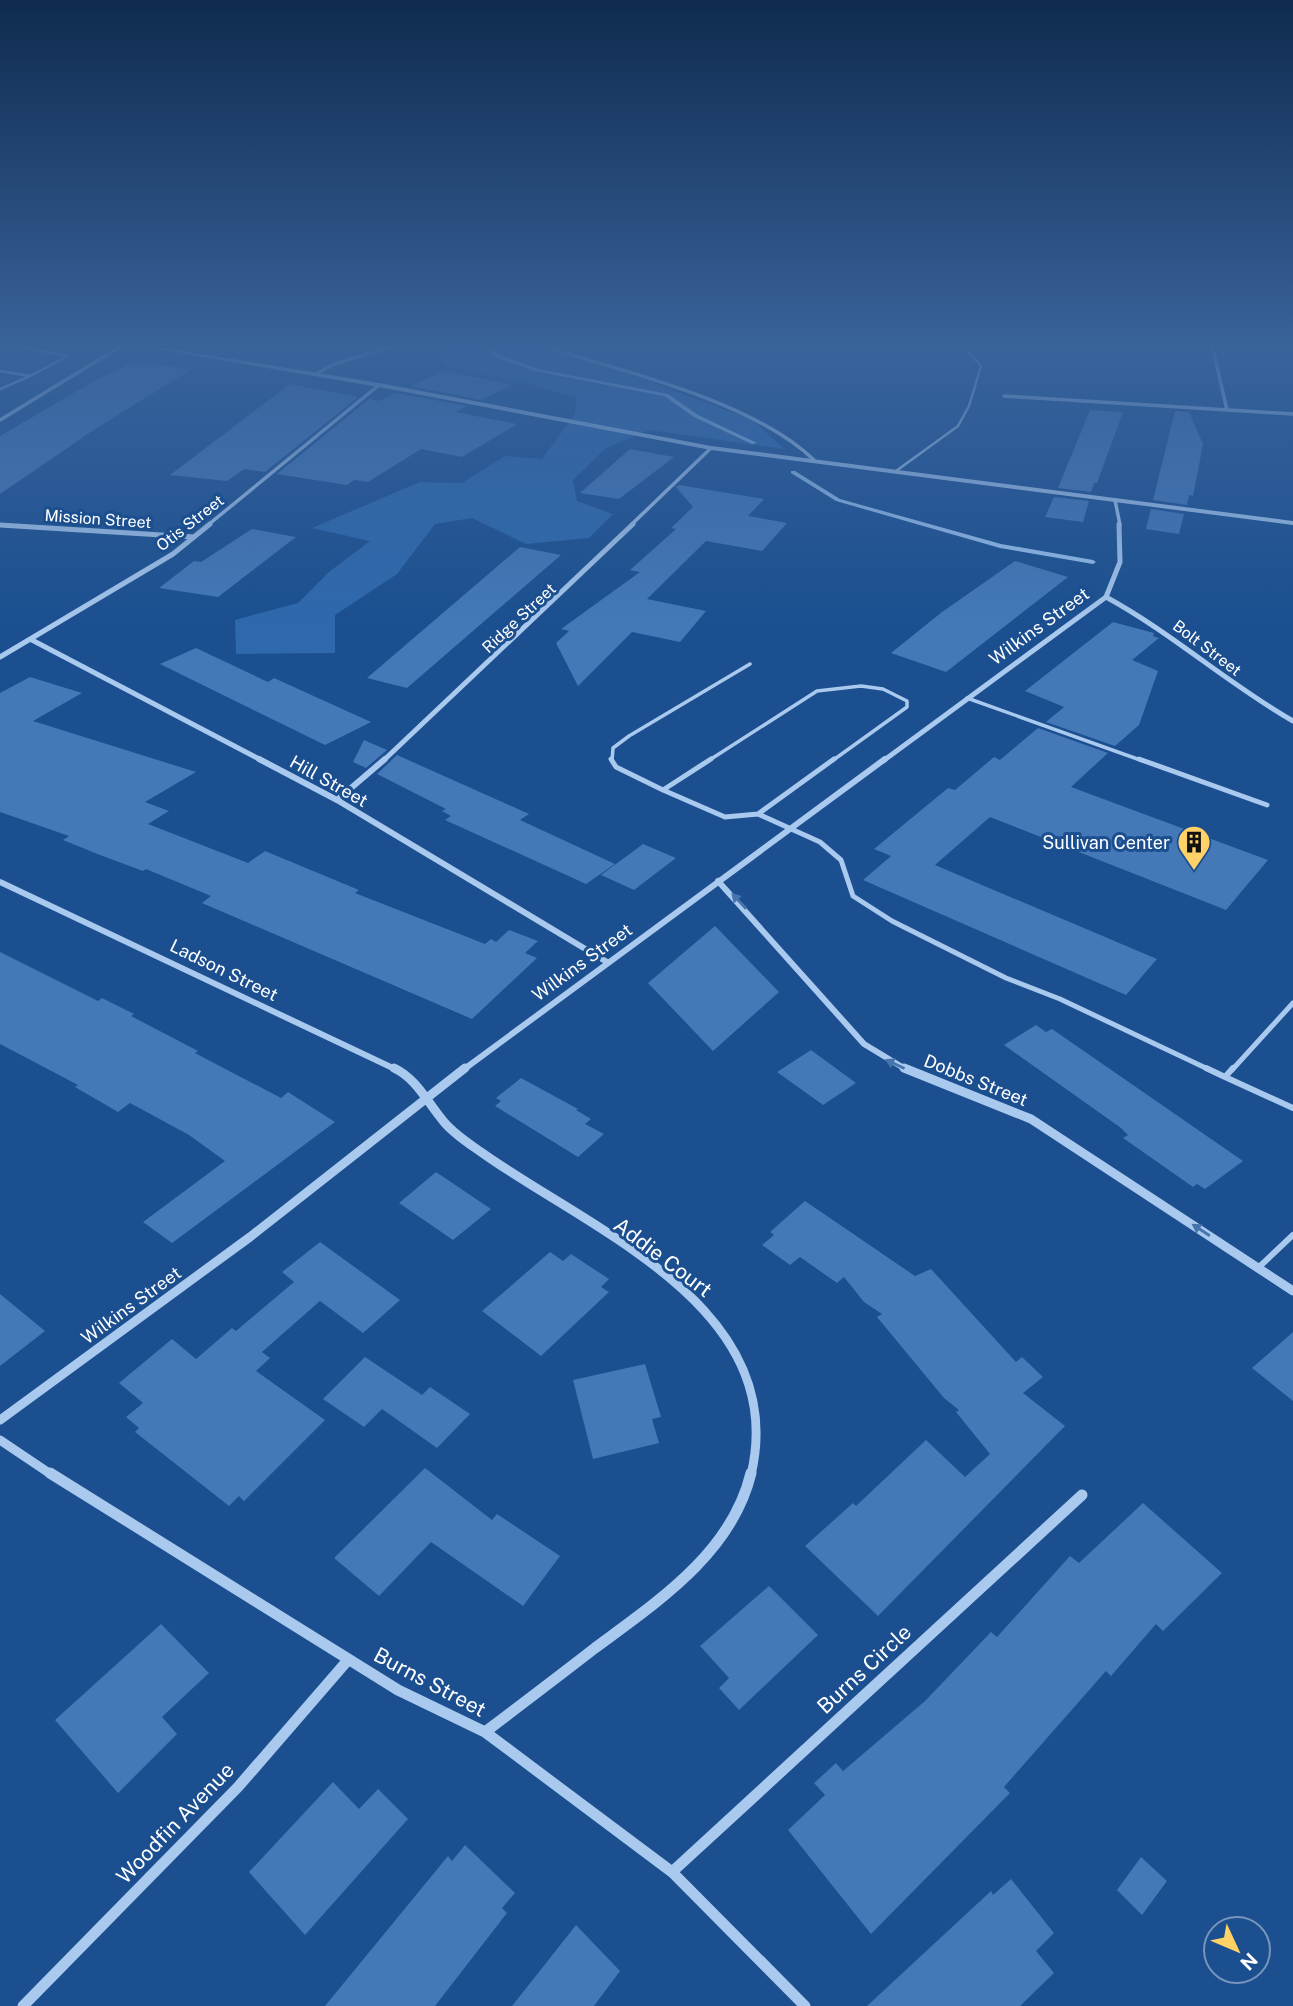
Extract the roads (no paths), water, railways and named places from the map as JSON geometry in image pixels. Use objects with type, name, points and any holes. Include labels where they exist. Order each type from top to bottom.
[{"type":"street","name":"Otis Street","points":[[0,656],[128,582],[195,537],[314,439]]},
{"type":"street","points":[[657,439],[711,449],[1293,523]]},
{"type":"street","points":[[788,439],[803,446],[814,460]]},
{"type":"street","name":"Ridge Street","points":[[337,800],[416,733],[629,531],[711,449]]},
{"type":"street","name":"Wilkins Street","points":[[0,1420],[250,1237],[427,1096],[607,962],[1106,597],[1117,581],[1124,554],[1115,500]]},
{"type":"street","name":"Mission Street","points":[[0,525],[195,537]]},
{"type":"street","name":"Bolt Street","points":[[1106,597],[1158,626],[1206,666],[1293,721]]},
{"type":"street","name":"Hill Street","points":[[30,639],[337,800],[607,962]]},
{"type":"street","name":"Dobbs Street","points":[[718,881],[864,1044],[883,1058],[915,1073],[1000,1103],[1031,1119],[1293,1291]]},
{"type":"street","name":"Ladson Street","points":[[0,882],[408,1075],[427,1096]]},
{"type":"street","name":"Addie Court","points":[[427,1096],[452,1131],[663,1273],[696,1300],[723,1330],[743,1362],[754,1399],[758,1448],[747,1495],[725,1534],[682,1582],[485,1732]]},
{"type":"street","name":"Burns Street","points":[[0,1440],[67,1485],[348,1660],[398,1690],[485,1732],[672,1872],[805,2006]]},
{"type":"street","name":"Burns Circle","points":[[672,1872],[1082,1495]]},
{"type":"street","name":"Woodfin Avenue","points":[[23,2006],[238,1787],[348,1660]]},
{"type":"lane","points":[[896,471],[941,439]]},
{"type":"lane","points":[[750,664],[613,748],[611,759],[615,767],[725,817],[758,814],[820,842],[841,860],[853,895],[884,917],[1006,978],[1060,999],[1293,1108]]},
{"type":"lane","points":[[663,790],[817,691],[840,686],[883,689],[907,701],[907,708],[758,814]]},
{"type":"lane","points":[[967,698],[1267,805]]},
{"type":"lane","points":[[1225,1077],[1293,1003]]},
{"type":"lane","points":[[1258,1268],[1293,1235]]},
{"type":"waterway","points":[[745,439],[754,443]]},
{"type":"waterway","points":[[793,472],[838,500],[1000,546],[1093,562]]},
{"type":"place","name":"Sullivan Center","points":[[1194,872]]}]
